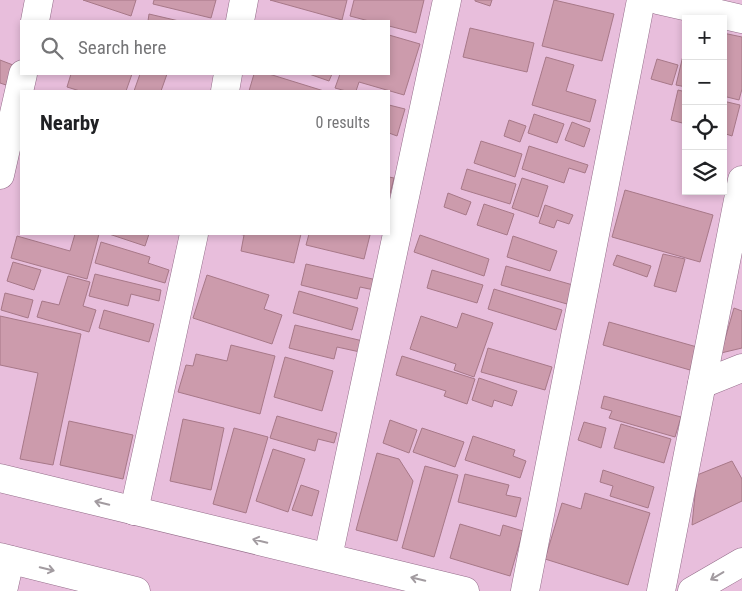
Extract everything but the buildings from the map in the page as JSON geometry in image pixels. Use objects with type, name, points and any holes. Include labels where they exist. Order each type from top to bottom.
[{"type":"street","points":[[34,20],[39,0]]},
{"type":"street","points":[[240,20],[244,0]]},
{"type":"street","points":[[328,558],[447,0]]},
{"type":"street","points":[[525,591],[641,0]]},
{"type":"street","points":[[658,0],[742,19]]},
{"type":"street","points":[[0,176],[23,75]]},
{"type":"street","points":[[225,90],[228,75]]},
{"type":"street","points":[[661,591],[742,180]]},
{"type":"street","points":[[134,510],[194,235]]},
{"type":"street","points":[[702,384],[742,368]]},
{"type":"street","points":[[0,478],[465,591]]},
{"type":"street","points":[[2,591],[5,558],[136,591]]},
{"type":"street","points":[[692,591],[742,562]]}]
